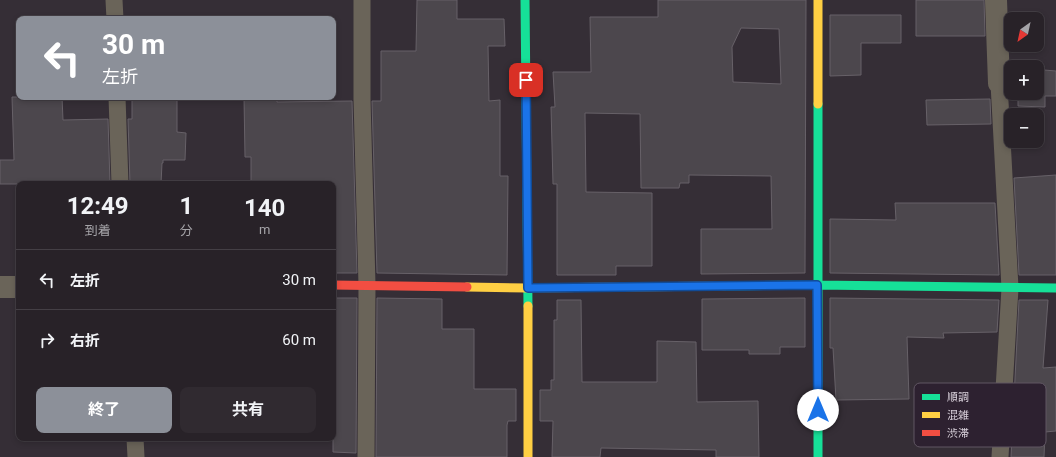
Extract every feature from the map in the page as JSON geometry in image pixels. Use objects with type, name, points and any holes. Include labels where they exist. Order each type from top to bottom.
[{"type":"street","points":[[525,0],[528,457]]},
{"type":"street","points":[[818,0],[818,457]]},
{"type":"street","points":[[996,0],[998,83]]},
{"type":"street","points":[[336,285],[528,288],[817,285],[1056,288]]},
{"type":"street","points":[[0,287],[16,287]]},
{"type":"lane","points":[[114,0],[115,16]]},
{"type":"lane","points":[[362,0],[362,99],[367,285],[366,457]]},
{"type":"lane","points":[[998,83],[1010,288],[1004,383]]},
{"type":"lane","points":[[117,100],[120,181]]},
{"type":"lane","points":[[135,441],[136,457]]},
{"type":"lane","points":[[1000,457],[1001,447]]},
{"type":"building","points":[[417,0],[457,0],[457,19],[504,19],[505,46],[488,46],[489,101],[500,100],[500,176],[508,176],[507,275],[377,273],[372,101],[381,101],[381,51],[416,51]]},
{"type":"building","points":[[658,0],[806,0],[805,273],[701,274],[701,229],[772,229],[771,176],[689,175],[689,183],[680,183],[679,188],[641,188],[640,114],[585,113],[586,192],[652,193],[652,266],[616,266],[616,275],[557,275],[557,184],[553,184],[551,107],[555,107],[553,72],[591,72],[590,17],[658,17]],"holes":[[[741,28],[779,29],[781,84],[733,82],[732,47]]]},
{"type":"building","points":[[916,0],[984,0],[985,36],[916,36]]},
{"type":"building","points":[[830,15],[901,15],[901,43],[861,43],[861,75],[830,76]]},
{"type":"building","points":[[1044,70],[1056,71],[1056,96],[1045,96],[1045,107],[1018,106],[1018,100],[1044,100]]},
{"type":"building","points":[[12,97],[16,97],[16,100],[62,100],[63,120],[108,119],[110,181],[16,181],[16,184],[0,184],[0,160],[14,160]]},
{"type":"building","points":[[990,99],[991,124],[927,125],[926,100]]},
{"type":"building","points":[[132,100],[177,100],[177,132],[186,133],[185,160],[163,160],[161,181],[130,181],[128,119],[132,119]]},
{"type":"building","points":[[244,100],[277,100],[277,102],[352,101],[357,273],[336,273],[336,181],[251,181],[251,157],[245,157]]},
{"type":"building","points":[[1056,175],[1056,275],[1019,275],[1014,178]]},
{"type":"building","points":[[895,203],[995,203],[999,275],[830,273],[830,219],[896,220]]},
{"type":"building","points":[[336,298],[357,298],[356,453],[333,452],[333,441],[336,441]]},
{"type":"building","points":[[377,298],[442,299],[442,329],[474,329],[474,389],[516,389],[516,421],[508,421],[507,425],[507,457],[376,457]]},
{"type":"building","points":[[805,298],[805,347],[780,347],[780,354],[749,354],[749,350],[702,350],[702,299]]},
{"type":"building","points":[[830,298],[999,300],[997,332],[943,333],[944,338],[907,337],[909,399],[836,400],[833,348],[830,348]]},
{"type":"building","points":[[557,300],[581,300],[582,382],[657,382],[657,341],[696,342],[697,402],[758,401],[759,457],[716,457],[716,450],[601,448],[600,457],[552,457],[553,421],[540,421],[540,390],[551,390],[551,380],[554,380],[554,320],[557,320]]},
{"type":"building","points":[[1019,300],[1048,300],[1043,368],[1056,367],[1056,431],[1046,432],[1046,383],[1015,383]]},
{"type":"building","points":[[1012,447],[1044,447],[1044,457],[1011,457]]},
{"type":"traffic: fast","points":[[525,0],[528,306]]},
{"type":"traffic: fast","points":[[818,104],[818,457]]},
{"type":"traffic: fast","points":[[724,286],[817,285],[1056,288]]},
{"type":"traffic: slow","points":[[818,0],[818,104]]},
{"type":"traffic: slow","points":[[467,287],[528,288],[724,286]]},
{"type":"traffic: slow","points":[[528,306],[528,457]]},
{"type":"traffic: jam","points":[[336,285],[467,287]]},
{"type":"route","points":[[526,80],[528,288],[817,285],[818,410]]}]
